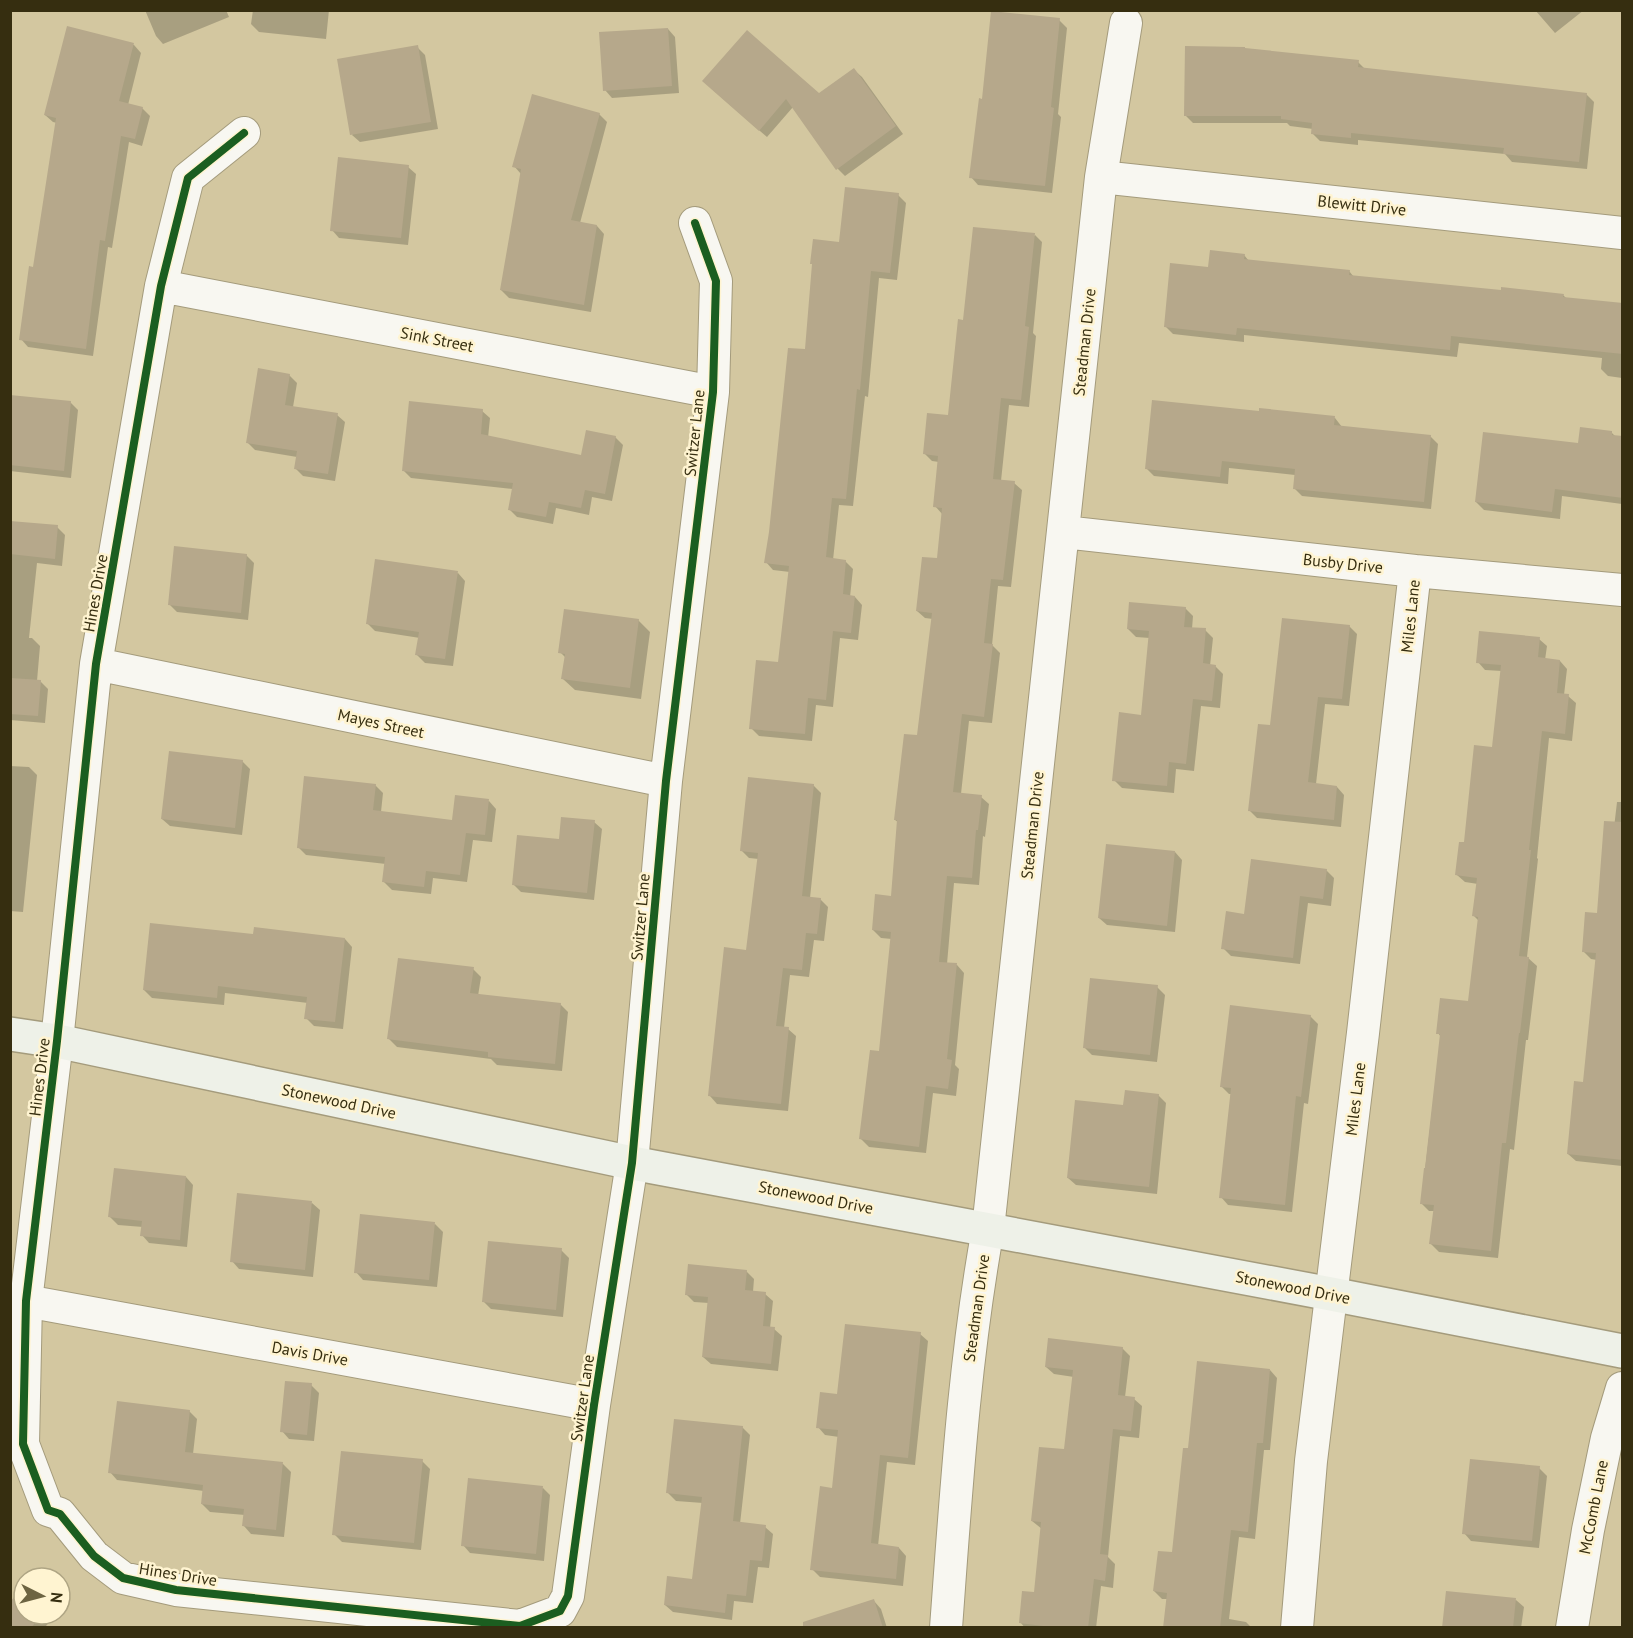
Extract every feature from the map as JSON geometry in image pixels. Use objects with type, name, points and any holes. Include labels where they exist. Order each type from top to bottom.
[{"type":"street","name":"Steadman Drive","points":[[946,1628],[961,1427],[977,1291],[988,1229],[1101,177],[1126,23]]},
{"type":"street","name":"Hines Drive","points":[[244,133],[188,177],[161,286],[96,664],[57,1041],[26,1301],[23,1444],[48,1510],[60,1514],[94,1556],[123,1578],[176,1590],[520,1626],[560,1611]]},
{"type":"street","name":"Blewitt Drive","points":[[1101,177],[1623,233]]},
{"type":"street","name":"Switzer Lane","points":[[560,1611],[567,1596],[632,1163],[666,781],[713,392],[716,281],[695,223]]},
{"type":"street","name":"Sink Street","points":[[161,286],[713,392]]},
{"type":"street","name":"Busby Drive","points":[[1064,532],[1415,571],[1623,591]]},
{"type":"street","name":"Miles Lane","points":[[1297,1628],[1311,1461],[1363,1033],[1415,571]]},
{"type":"street","name":"Mayes Street","points":[[96,664],[666,781]]},
{"type":"street","name":"Stonewood Drive","points":[[10,1034],[57,1041],[632,1163],[1623,1351]]},
{"type":"street","name":"Davis Drive","points":[[26,1301],[594,1405]]},
{"type":"street","name":"McComb Lane","points":[[1572,1628],[1588,1530],[1607,1438],[1623,1388]]},
{"type":"building","points":[[991,11],[1060,18],[1051,107],[1054,108],[1045,186],[969,178],[979,98],[982,99]]},
{"type":"building","points":[[67,26],[134,43],[119,101],[143,107],[135,139],[121,136],[105,241],[100,240],[86,349],[19,340],[29,266],[33,267],[56,118],[44,115]]},
{"type":"building","points":[[668,28],[672,86],[603,91],[599,32]]},
{"type":"building","points":[[747,30],[819,93],[854,68],[896,126],[836,170],[786,99],[759,131],[702,81]]},
{"type":"building","points":[[418,45],[431,122],[350,135],[337,59]]},
{"type":"building","points":[[1185,46],[1245,47],[1359,60],[1358,67],[1587,93],[1579,162],[1503,154],[1504,148],[1351,133],[1351,138],[1311,134],[1312,123],[1281,119],[1281,116],[1184,116]]},
{"type":"building","points":[[532,94],[600,113],[571,220],[597,225],[584,305],[500,290],[521,169],[512,167]]},
{"type":"building","points":[[338,157],[409,165],[401,238],[330,231]]},
{"type":"building","points":[[845,187],[899,193],[890,273],[871,271],[860,390],[857,389],[846,499],[832,498],[826,557],[846,560],[843,594],[855,596],[851,633],[833,631],[826,700],[808,698],[805,734],[749,729],[756,660],[778,662],[789,566],[764,563],[788,348],[805,349],[813,239],[839,242]]},
{"type":"building","points":[[973,227],[1035,233],[1025,326],[1029,327],[1021,400],[1001,398],[993,479],[1015,481],[1003,580],[991,579],[984,643],[993,644],[984,717],[962,714],[953,792],[982,795],[972,878],[947,876],[939,962],[957,963],[947,1059],[952,1060],[948,1089],[926,1086],[919,1147],[859,1139],[870,1050],[879,1051],[891,932],[872,930],[875,894],[891,896],[897,820],[894,820],[904,734],[917,735],[932,613],[916,611],[922,557],[937,558],[942,508],[933,507],[938,456],[923,454],[927,413],[948,415],[958,319],[963,320]]},
{"type":"building","points":[[1210,250],[1245,254],[1244,259],[1350,270],[1349,275],[1501,290],[1501,287],[1564,294],[1563,297],[1623,303],[1623,354],[1451,336],[1450,350],[1237,328],[1236,335],[1164,327],[1170,263],[1208,267]]},
{"type":"building","points":[[258,368],[290,374],[285,405],[338,413],[328,474],[294,469],[297,451],[246,443]]},
{"type":"building","points":[[10,395],[71,401],[64,471],[10,465]]},
{"type":"building","points":[[1152,400],[1335,416],[1334,425],[1431,435],[1424,502],[1293,489],[1295,469],[1222,461],[1220,477],[1145,469]]},
{"type":"building","points":[[409,401],[483,409],[481,434],[581,455],[586,430],[616,436],[605,494],[585,490],[581,508],[549,502],[546,517],[508,510],[513,483],[402,471]]},
{"type":"building","points":[[1580,427],[1612,431],[1612,435],[1623,436],[1623,498],[1555,489],[1552,512],[1475,502],[1483,432],[1578,443]]},
{"type":"building","points":[[10,521],[58,525],[55,559],[10,554]]},
{"type":"building","points":[[174,546],[247,554],[241,613],[168,605]]},
{"type":"building","points":[[375,559],[458,571],[445,659],[415,655],[419,632],[366,624]]},
{"type":"building","points":[[1129,602],[1186,607],[1184,627],[1206,628],[1203,663],[1216,665],[1212,701],[1193,699],[1186,764],[1169,762],[1167,786],[1112,781],[1119,712],[1141,715],[1149,631],[1127,629]]},
{"type":"building","points":[[564,609],[639,619],[630,688],[561,679],[565,654],[558,653]]},
{"type":"building","points":[[1282,618],[1350,625],[1342,699],[1318,697],[1308,782],[1337,786],[1334,820],[1248,811],[1258,724],[1270,725]]},
{"type":"building","points":[[1479,631],[1540,637],[1538,657],[1560,660],[1557,693],[1569,694],[1565,734],[1542,731],[1519,956],[1529,957],[1506,1143],[1502,1143],[1491,1251],[1429,1244],[1434,1205],[1420,1204],[1440,1034],[1436,1034],[1440,998],[1468,1001],[1478,917],[1472,916],[1477,878],[1455,875],[1459,842],[1464,842],[1474,745],[1492,747],[1501,665],[1476,663]]},
{"type":"building","points":[[10,678],[41,680],[38,716],[10,714]]},
{"type":"building","points":[[169,751],[243,760],[235,828],[161,819]]},
{"type":"building","points":[[304,776],[376,784],[373,810],[452,820],[455,795],[489,799],[485,835],[466,833],[460,875],[426,871],[424,887],[382,882],[385,857],[297,848]]},
{"type":"building","points":[[748,777],[814,784],[802,896],[821,898],[817,934],[806,933],[802,970],[783,968],[776,1026],[789,1027],[781,1104],[708,1096],[724,947],[746,950],[758,853],[740,851]]},
{"type":"building","points":[[561,817],[595,820],[587,893],[512,885],[517,835],[559,839]]},
{"type":"building","points":[[1604,821],[1623,822],[1623,1160],[1567,1154],[1574,1081],[1583,1082],[1596,953],[1582,952],[1585,912],[1597,913]]},
{"type":"building","points":[[1106,844],[1175,851],[1167,926],[1098,918]]},
{"type":"building","points":[[1251,859],[1327,869],[1323,899],[1300,896],[1293,958],[1221,949],[1226,911],[1244,914]]},
{"type":"building","points":[[150,923],[253,934],[254,927],[345,938],[335,1022],[304,1019],[307,997],[218,986],[217,998],[143,990]]},
{"type":"building","points":[[398,958],[474,967],[470,993],[561,1003],[555,1064],[488,1057],[488,1052],[387,1039]]},
{"type":"building","points":[[1090,978],[1158,985],[1150,1055],[1083,1048]]},
{"type":"building","points":[[1230,1005],[1311,1015],[1301,1097],[1296,1096],[1285,1205],[1219,1198],[1231,1088],[1220,1087]]},
{"type":"building","points":[[1125,1090],[1159,1094],[1149,1187],[1067,1178],[1075,1100],[1123,1105]]},
{"type":"building","points":[[114,1168],[186,1176],[180,1240],[140,1236],[142,1221],[108,1217]]},
{"type":"building","points":[[237,1193],[312,1201],[305,1270],[230,1262]]},
{"type":"building","points":[[360,1214],[435,1222],[429,1280],[354,1273]]},
{"type":"building","points":[[488,1241],[562,1248],[556,1310],[482,1302]]},
{"type":"building","points":[[688,1264],[747,1270],[745,1290],[766,1292],[763,1326],[775,1327],[771,1364],[702,1357],[708,1297],[685,1295]]},
{"type":"building","points":[[845,1324],[921,1332],[908,1458],[880,1455],[871,1543],[899,1547],[896,1579],[810,1570],[820,1486],[832,1488],[838,1430],[816,1428],[820,1392],[837,1394]]},
{"type":"building","points":[[1048,1338],[1123,1347],[1118,1395],[1135,1397],[1131,1431],[1113,1429],[1100,1554],[1108,1555],[1105,1581],[1094,1579],[1088,1628],[1059,1628],[1019,1623],[1022,1591],[1034,1592],[1041,1522],[1031,1521],[1039,1447],[1064,1449],[1073,1370],[1045,1367]]},
{"type":"building","points":[[1197,1361],[1270,1369],[1263,1443],[1257,1443],[1248,1532],[1231,1530],[1220,1628],[1163,1628],[1167,1593],[1153,1591],[1158,1551],[1172,1552],[1183,1448],[1188,1448]]},
{"type":"building","points":[[285,1381],[312,1383],[307,1435],[280,1432]]},
{"type":"building","points":[[117,1401],[190,1410],[185,1452],[283,1462],[276,1530],[242,1526],[244,1509],[201,1504],[203,1485],[108,1473]]},
{"type":"building","points":[[674,1419],[743,1426],[733,1521],[766,1525],[762,1561],[750,1560],[746,1596],[727,1594],[725,1613],[664,1605],[667,1576],[692,1579],[702,1497],[666,1493]]},
{"type":"building","points":[[341,1451],[423,1459],[414,1543],[332,1535]]},
{"type":"building","points":[[1470,1459],[1540,1466],[1532,1541],[1462,1534]]},
{"type":"building","points":[[468,1478],[543,1486],[536,1554],[461,1546]]},
{"type":"building","points":[[1446,1591],[1516,1598],[1513,1628],[1442,1628]]},
{"type":"building","points":[[874,1599],[883,1628],[803,1628],[803,1622]]},
{"type":"building","points":[[12,1600],[12,1626],[33,1626],[31,1628],[10,1628],[10,1602]]},
{"type":"cycle path","points":[[244,133],[188,178],[161,286],[96,664],[57,1041],[26,1301],[23,1444],[48,1510],[60,1514],[94,1556],[123,1578],[176,1590],[520,1626],[560,1611],[568,1596],[594,1405],[632,1163],[666,781],[713,392],[716,281],[695,223]]}]
